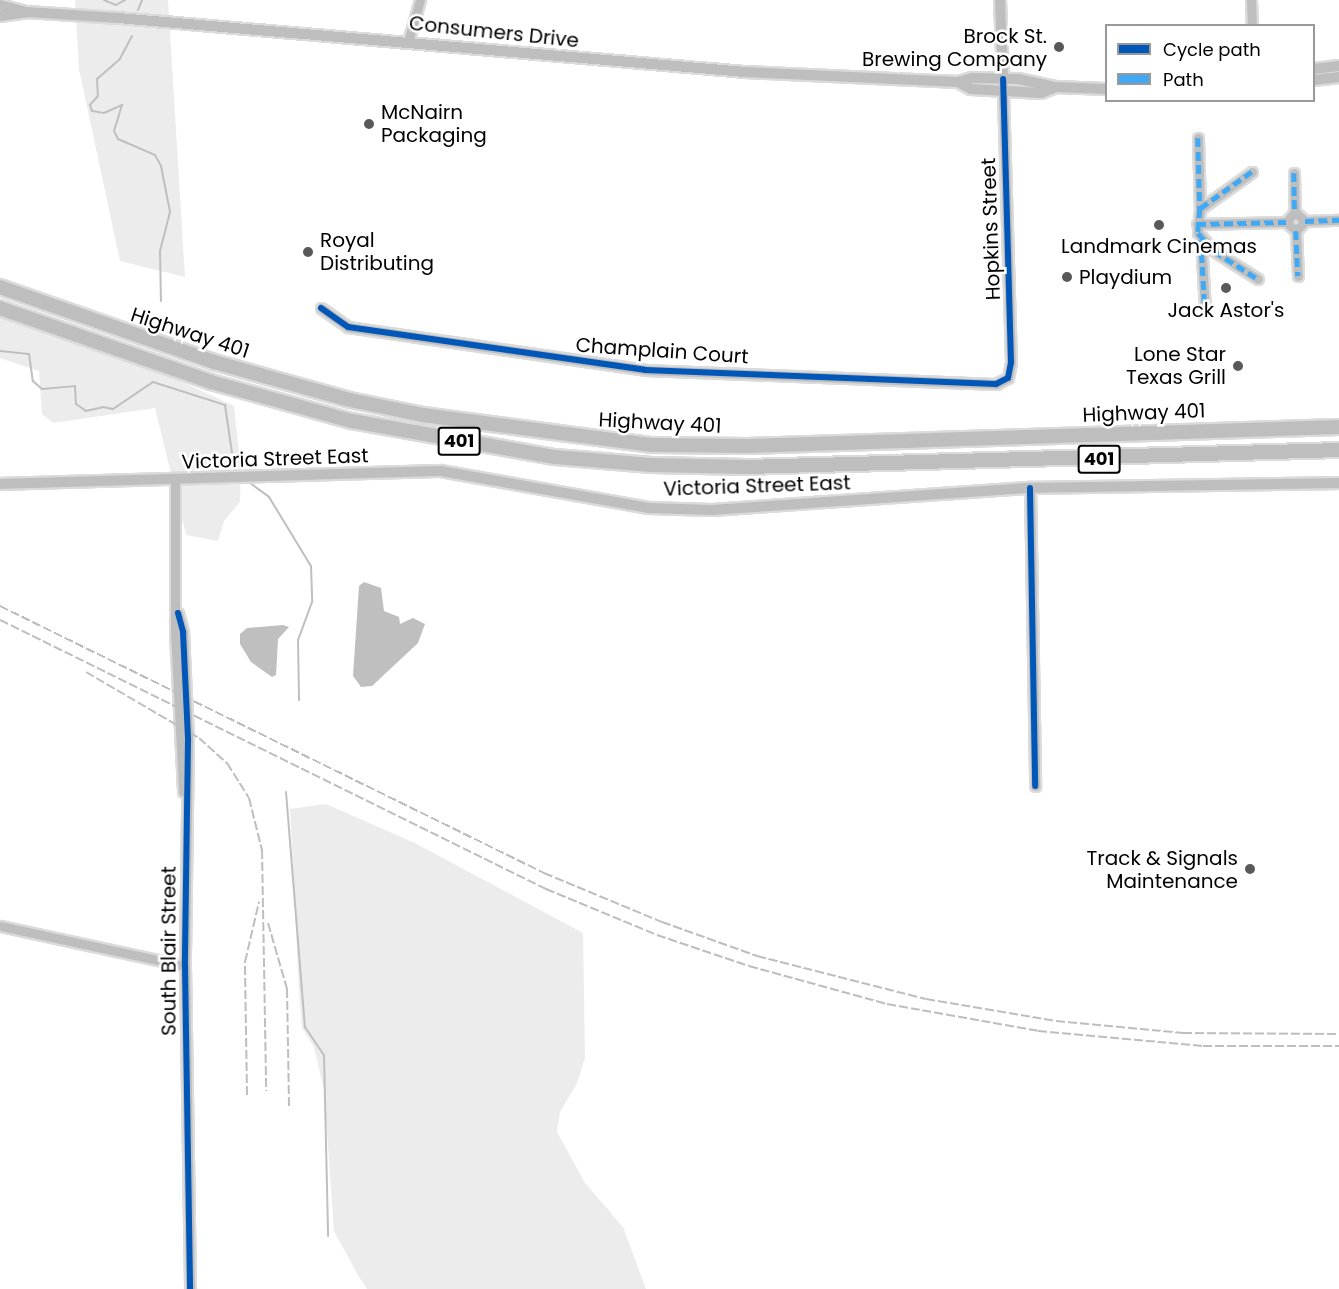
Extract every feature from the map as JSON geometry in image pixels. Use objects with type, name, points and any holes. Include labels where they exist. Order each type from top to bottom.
[{"type":"highway","name":"Highway 401","points":[[0,288],[214,362],[350,400],[457,420],[652,445],[759,446],[1339,426]]},
{"type":"highway","name":"Highway 401","points":[[0,308],[211,382],[352,421],[555,457],[652,465],[747,467],[1339,450]]},
{"type":"highway","points":[[1264,453],[1339,456]]},
{"type":"main road","name":"Hopkins Street","points":[[1000,0],[1003,85]]},
{"type":"main road","name":"Consumers Drive","points":[[0,5],[27,12],[408,42],[725,71],[958,82],[972,78],[1003,85],[1044,82],[1056,87],[1105,89]]},
{"type":"main road","name":"Consumers Drive","points":[[0,16],[27,12]]},
{"type":"main road","points":[[1315,69],[1339,66]]},
{"type":"main road","points":[[1315,80],[1339,77]]},
{"type":"main road","name":"Victoria Street East","points":[[0,484],[441,471],[649,508],[712,510],[1030,488],[1339,483]]},
{"type":"street","points":[[408,42],[420,0]]},
{"type":"street","points":[[1251,0],[1252,24]]},
{"type":"street","name":"Hopkins Street","points":[[1003,85],[1011,362],[1008,378]]},
{"type":"street","points":[[1198,138],[1200,209],[1197,224],[1202,240],[1205,310]]},
{"type":"street","points":[[1200,209],[1252,172]]},
{"type":"street","points":[[1286,222],[1295,213],[1294,172]]},
{"type":"street","points":[[1295,213],[1305,221],[1339,220]]},
{"type":"street","points":[[1298,276],[1296,231],[1305,221]]},
{"type":"street","points":[[1197,224],[1286,222],[1296,231]]},
{"type":"street","points":[[1202,240],[1258,279]]},
{"type":"street","name":"Champlain Court","points":[[321,308],[348,327],[645,370],[996,384],[1008,378]]},
{"type":"street","name":"South Blair Street","points":[[176,480],[178,613],[183,632],[188,740],[184,966],[190,1289]]},
{"type":"street","points":[[1030,488],[1035,786]]},
{"type":"street","points":[[0,926],[184,966]]},
{"type":"shaded area","points":[[75,0],[168,0],[185,277],[120,261],[79,69]]},
{"type":"shaded area","points":[[0,316],[161,372],[234,406],[241,470],[240,502],[224,521],[218,541],[186,535],[155,408],[53,423],[42,414],[39,371],[0,358]]},
{"type":"shaded area","points":[[364,582],[381,588],[384,611],[399,617],[400,624],[413,618],[425,624],[418,643],[372,686],[361,687],[353,676],[359,586]]},
{"type":"shaded area","points":[[283,625],[289,627],[278,639],[276,675],[272,677],[251,662],[240,644],[240,634],[247,628]]},
{"type":"shaded area","points":[[326,804],[415,843],[583,933],[585,1058],[577,1083],[560,1112],[557,1132],[585,1183],[623,1227],[646,1289],[367,1289],[359,1277],[334,1231],[324,1090],[314,1047],[302,1028],[299,992],[290,809]]},
{"type":"waterway","points":[[104,0],[116,5],[125,0]]},
{"type":"waterway","points":[[138,10],[142,0]]},
{"type":"waterway","points":[[132,36],[120,59],[97,79],[98,96],[90,105],[92,111],[104,113],[122,105],[114,131],[118,139],[155,155],[161,166],[170,212],[160,251],[161,301]]},
{"type":"waterway","points":[[0,351],[29,354],[33,381],[42,389],[75,386],[76,404],[86,411],[103,407],[113,409],[153,382],[225,405],[234,467],[238,472]]},
{"type":"waterway","points":[[250,483],[269,497],[311,566],[312,602],[298,640],[299,700]]},
{"type":"waterway","points":[[286,792],[305,1027],[324,1055],[328,1236]]},
{"type":"railway","points":[[0,606],[544,873],[662,922],[757,956],[926,999],[1056,1021],[1183,1033],[1339,1034]]},
{"type":"railway","points":[[0,620],[546,889],[657,935],[749,966],[887,1004],[1038,1031],[1203,1046],[1339,1046]]},
{"type":"railway","points":[[86,672],[199,738],[227,763],[249,798],[262,850],[266,1091]]},
{"type":"railway","points":[[247,1095],[245,962],[259,902]]},
{"type":"railway","points":[[268,923],[287,989],[289,1106]]},
{"type":"marked path","points":[[1198,138],[1200,209]]},
{"type":"marked path","points":[[1252,172],[1200,209],[1198,233],[1214,251],[1258,279]]},
{"type":"marked path","points":[[1294,173],[1295,212]]},
{"type":"marked path","points":[[1305,221],[1339,220]]},
{"type":"marked path","points":[[1197,224],[1286,222]]},
{"type":"marked path","points":[[1296,231],[1298,276]]},
{"type":"marked path","points":[[1201,240],[1205,310]]},
{"type":"cycle path","points":[[321,308],[348,327],[645,370],[996,384],[1008,378],[1011,362],[1003,79]]},
{"type":"cycle path","points":[[1030,488],[1035,786]]},
{"type":"cycle path","points":[[178,613],[183,632],[188,740],[185,966],[190,1289]]},
{"type":"place","name":"Brock St. Brewing Company","points":[[1059,47]]},
{"type":"place","name":"McNairn Packaging","points":[[369,124]]},
{"type":"place","name":"Landmark Cinemas","points":[[1159,225]]},
{"type":"place","name":"Royal Distributing","points":[[308,252]]},
{"type":"place","name":"Playdium","points":[[1067,277]]},
{"type":"place","name":"Jack Astor's","points":[[1226,288]]},
{"type":"place","name":"Lone Star Texas Grill","points":[[1238,366]]},
{"type":"place","name":"Track & Signals Maintenance","points":[[1250,869]]}]
